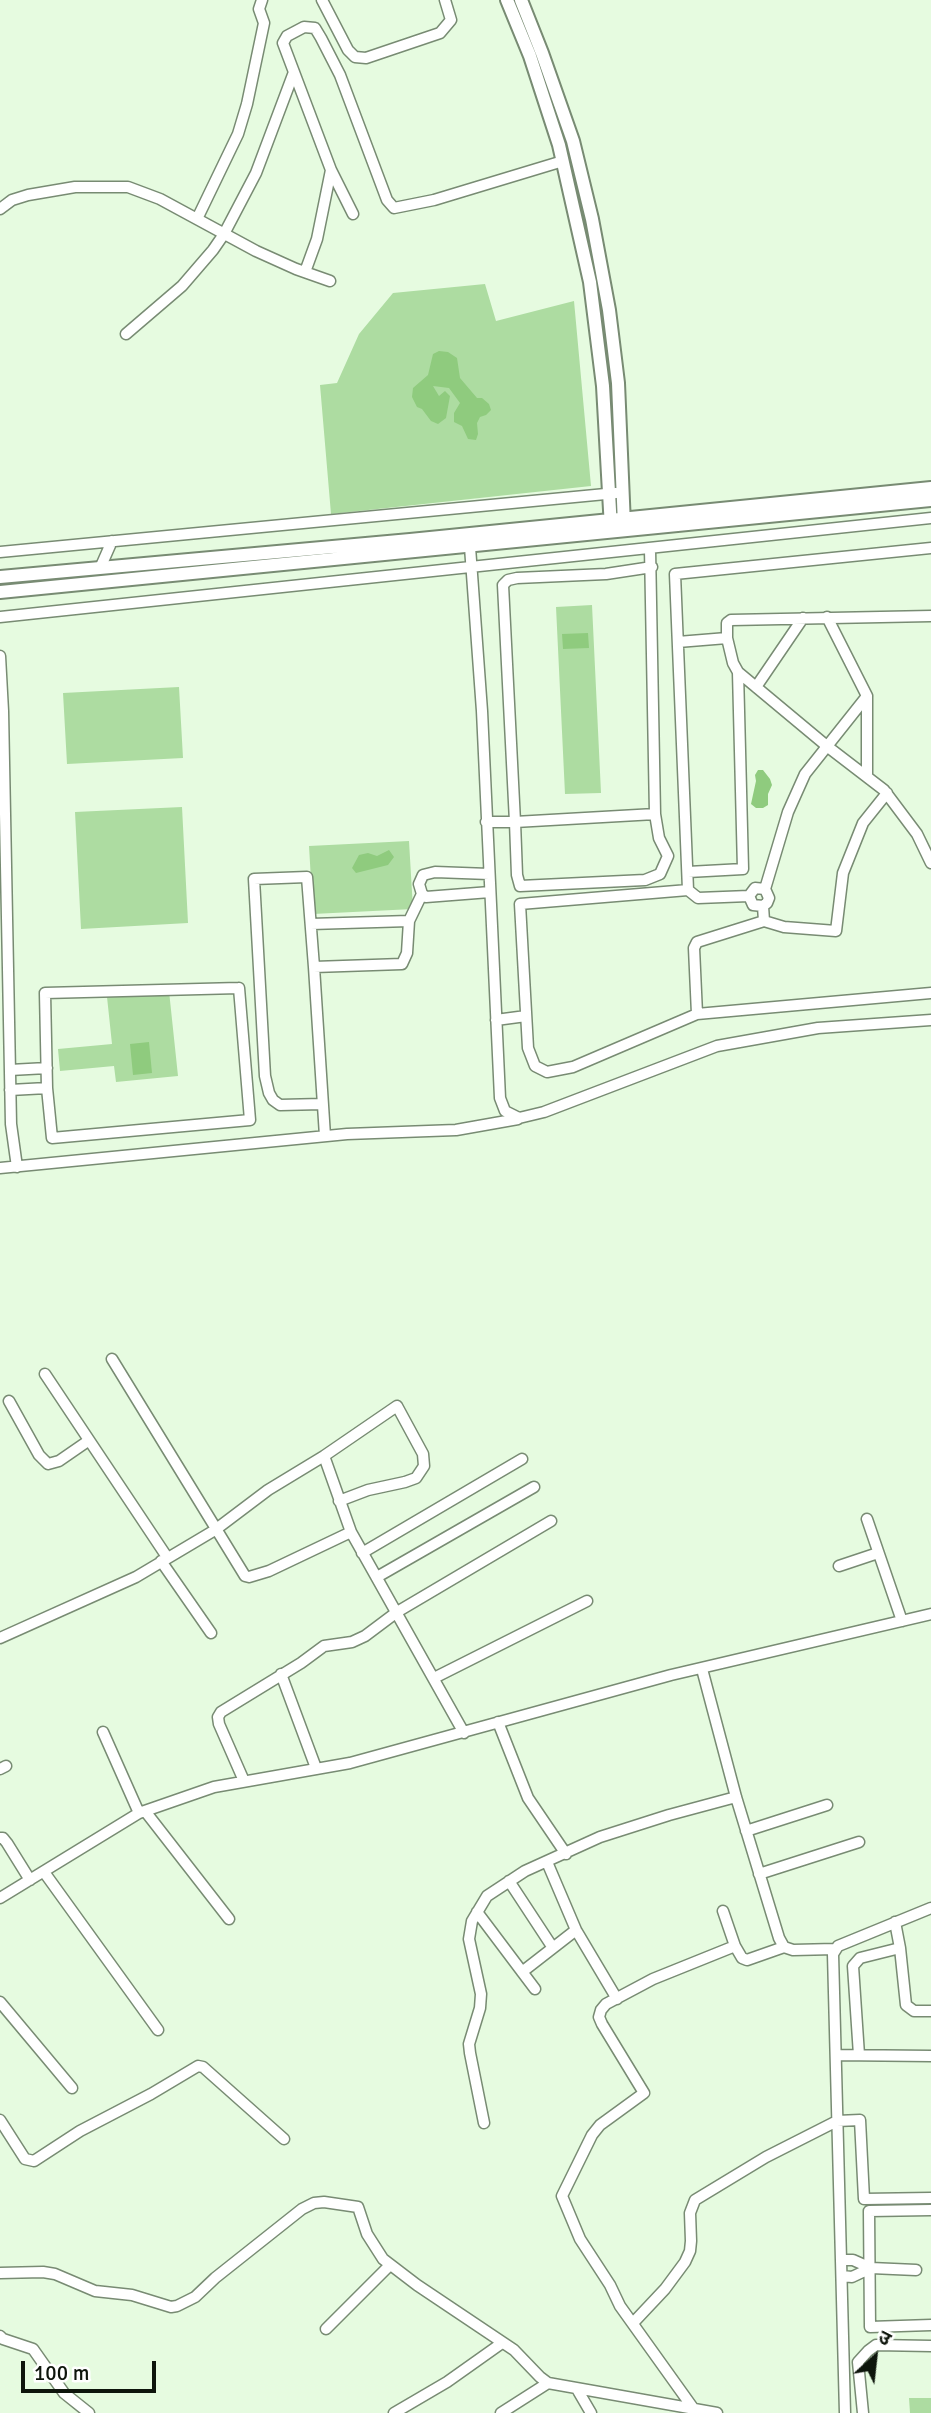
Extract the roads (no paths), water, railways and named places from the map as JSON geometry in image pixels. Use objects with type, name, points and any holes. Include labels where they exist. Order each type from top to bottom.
[{"type":"street","points":[[197,219],[238,134],[247,104],[264,23],[259,9],[262,0]]},
{"type":"street","points":[[322,0],[348,50],[355,57],[366,58],[440,33],[449,24],[451,16],[445,0]]},
{"type":"street","points":[[507,0],[530,55],[562,161],[590,282],[603,386],[609,494],[617,526]]},
{"type":"street","points":[[521,0],[573,141],[592,219],[609,310],[618,383],[623,492],[617,526]]},
{"type":"street","points":[[353,214],[331,170],[283,43],[287,36],[304,27],[314,28],[340,75],[387,200],[394,208],[434,200],[562,161]]},
{"type":"street","points":[[126,334],[182,286],[224,234],[256,173],[294,72]]},
{"type":"street","points":[[305,272],[317,239],[331,170]]},
{"type":"street","points":[[0,209],[12,200],[28,195],[75,187],[114,186],[142,191],[224,234],[330,281]]},
{"type":"street","points":[[0,592],[470,547],[617,526],[931,488]]},
{"type":"street","points":[[0,552],[110,546],[623,492]]},
{"type":"street","points":[[0,577],[101,566],[931,500]]},
{"type":"street","points":[[0,617],[931,518]]},
{"type":"street","points":[[101,566],[110,546]]},
{"type":"street","points":[[470,547],[500,1098],[505,1111],[519,1118]]},
{"type":"street","points":[[688,890],[675,574],[931,548]]},
{"type":"street","points":[[650,549],[652,568],[655,814],[659,838],[668,856],[660,874],[645,880],[520,886],[517,876],[503,585],[508,580],[517,578],[652,568]]},
{"type":"street","points":[[584,556],[586,574]]},
{"type":"street","points":[[930,858],[917,834],[887,793],[738,671],[733,663],[727,638],[727,623],[731,620],[931,615]]},
{"type":"street","points":[[827,617],[867,696],[867,776]]},
{"type":"street","points":[[756,687],[803,618]]},
{"type":"street","points":[[678,642],[727,638]]},
{"type":"street","points":[[0,656],[11,1124],[17,1167]]},
{"type":"street","points":[[688,872],[743,869],[738,671]]},
{"type":"street","points":[[764,920],[763,906],[769,898],[765,889],[793,799],[805,774],[867,696]]},
{"type":"street","points":[[697,1014],[694,947],[697,942],[764,920],[784,927],[836,931],[842,873],[863,823],[887,793]]},
{"type":"street","points":[[486,822],[655,814]]},
{"type":"street","points":[[314,967],[402,964],[407,953],[409,921],[422,894],[420,879],[427,873],[489,874]]},
{"type":"street","points":[[322,1104],[280,1105],[269,1093],[265,1076],[254,879],[307,877],[325,1136]]},
{"type":"street","points":[[749,896],[755,888],[765,889]]},
{"type":"street","points":[[749,896],[698,898],[688,890],[520,904],[528,1048],[535,1066],[547,1072],[573,1067],[697,1014],[931,993]]},
{"type":"street","points":[[422,894],[426,898],[433,898],[490,892]]},
{"type":"street","points":[[749,896],[753,905],[763,906]]},
{"type":"street","points":[[311,924],[409,921]]},
{"type":"street","points":[[239,988],[250,1120],[52,1138],[47,1088],[46,993],[239,988]]},
{"type":"street","points":[[496,1020],[526,1016]]},
{"type":"street","points":[[0,1168],[325,1136],[456,1130],[544,1112],[717,1046],[818,1028],[931,1020]]},
{"type":"street","points":[[10,1070],[47,1068]]},
{"type":"street","points":[[10,1090],[47,1088]]},
{"type":"street","points":[[112,1360],[242,1574],[249,1577],[269,1571],[351,1532]]},
{"type":"street","points":[[45,1374],[211,1633]]},
{"type":"street","points":[[9,1401],[39,1455],[48,1464],[60,1461],[88,1441]]},
{"type":"street","points":[[0,1638],[136,1577],[215,1530],[268,1490],[398,1406],[423,1454],[424,1465],[412,1480],[368,1490],[339,1501]]},
{"type":"street","points":[[324,1456],[351,1532],[464,1733]]},
{"type":"street","points":[[362,1553],[522,1459]]},
{"type":"street","points":[[377,1577],[534,1487]]},
{"type":"street","points":[[866,1519],[902,1621]]},
{"type":"street","points":[[244,1781],[223,1735],[218,1717],[229,1706],[302,1663],[324,1646],[352,1642],[365,1636],[397,1612],[551,1521]]},
{"type":"street","points":[[839,1566],[878,1553]]},
{"type":"street","points":[[434,1678],[587,1601]]},
{"type":"street","points":[[0,1898],[142,1812],[214,1787],[350,1763],[671,1675],[931,1614]]},
{"type":"street","points":[[702,1669],[736,1797],[784,1947]]},
{"type":"street","points":[[281,1674],[316,1768]]},
{"type":"street","points":[[498,1722],[528,1798],[566,1854]]},
{"type":"street","points":[[103,1732],[142,1812],[229,1919]]},
{"type":"street","points":[[484,2123],[470,2053],[481,1994],[469,1939],[472,1921],[487,1896],[525,1871],[600,1837],[736,1797]]},
{"type":"street","points":[[746,1830],[827,1805]]},
{"type":"street","points":[[0,1838],[7,1843],[30,1880]]},
{"type":"street","points":[[759,1874],[859,1842]]},
{"type":"street","points":[[547,1862],[576,1930],[617,1999]]},
{"type":"street","points":[[44,1872],[158,2030]]},
{"type":"street","points":[[509,1881],[553,1948]]},
{"type":"street","points":[[845,2413],[833,1954],[838,1946],[931,1908]]},
{"type":"street","points":[[723,1911],[735,1946],[742,1958],[747,1960],[784,1947],[793,1950],[835,1950]]},
{"type":"street","points":[[477,1912],[536,1989]]},
{"type":"street","points":[[895,1922],[906,2005],[914,2011],[931,2011]]},
{"type":"street","points":[[522,1972],[576,1930]]},
{"type":"street","points":[[693,2408],[633,2323],[580,2239],[562,2196],[592,2135],[600,2125],[644,2093],[607,2035],[599,2017],[606,2004],[653,1979],[735,1946]]},
{"type":"street","points":[[859,2054],[853,1966],[860,1958],[900,1948]]},
{"type":"street","points":[[0,2002],[72,2088]]},
{"type":"street","points":[[836,2056],[931,2056]]},
{"type":"street","points":[[0,2120],[25,2159],[34,2161],[80,2131],[198,2066],[203,2067],[284,2138]]},
{"type":"street","points":[[633,2323],[665,2289],[685,2262],[691,2241],[690,2213],[695,2200],[766,2157],[837,2121],[860,2120],[864,2199],[931,2198]]},
{"type":"street","points":[[0,2273],[55,2274],[95,2291],[132,2295],[171,2307],[177,2306],[195,2297],[302,2209],[324,2202],[358,2207],[373,2247],[390,2265],[514,2350],[548,2383],[717,2413]]},
{"type":"street","points":[[931,2210],[869,2211],[870,2327],[931,2325]]},
{"type":"street","points":[[841,2260],[853,2260],[870,2268],[916,2270]]},
{"type":"street","points":[[326,2329],[390,2265]]},
{"type":"street","points":[[842,2276],[852,2277],[870,2268]]},
{"type":"street","points":[[0,2336],[33,2349],[64,2393],[89,2413]]},
{"type":"street","points":[[394,2413],[447,2382],[502,2343]]},
{"type":"street","points":[[863,2413],[858,2362],[868,2351],[876,2345],[931,2346]]},
{"type":"street","points":[[501,2413],[548,2383]]},
{"type":"street","points":[[577,2389],[591,2413]]}]
